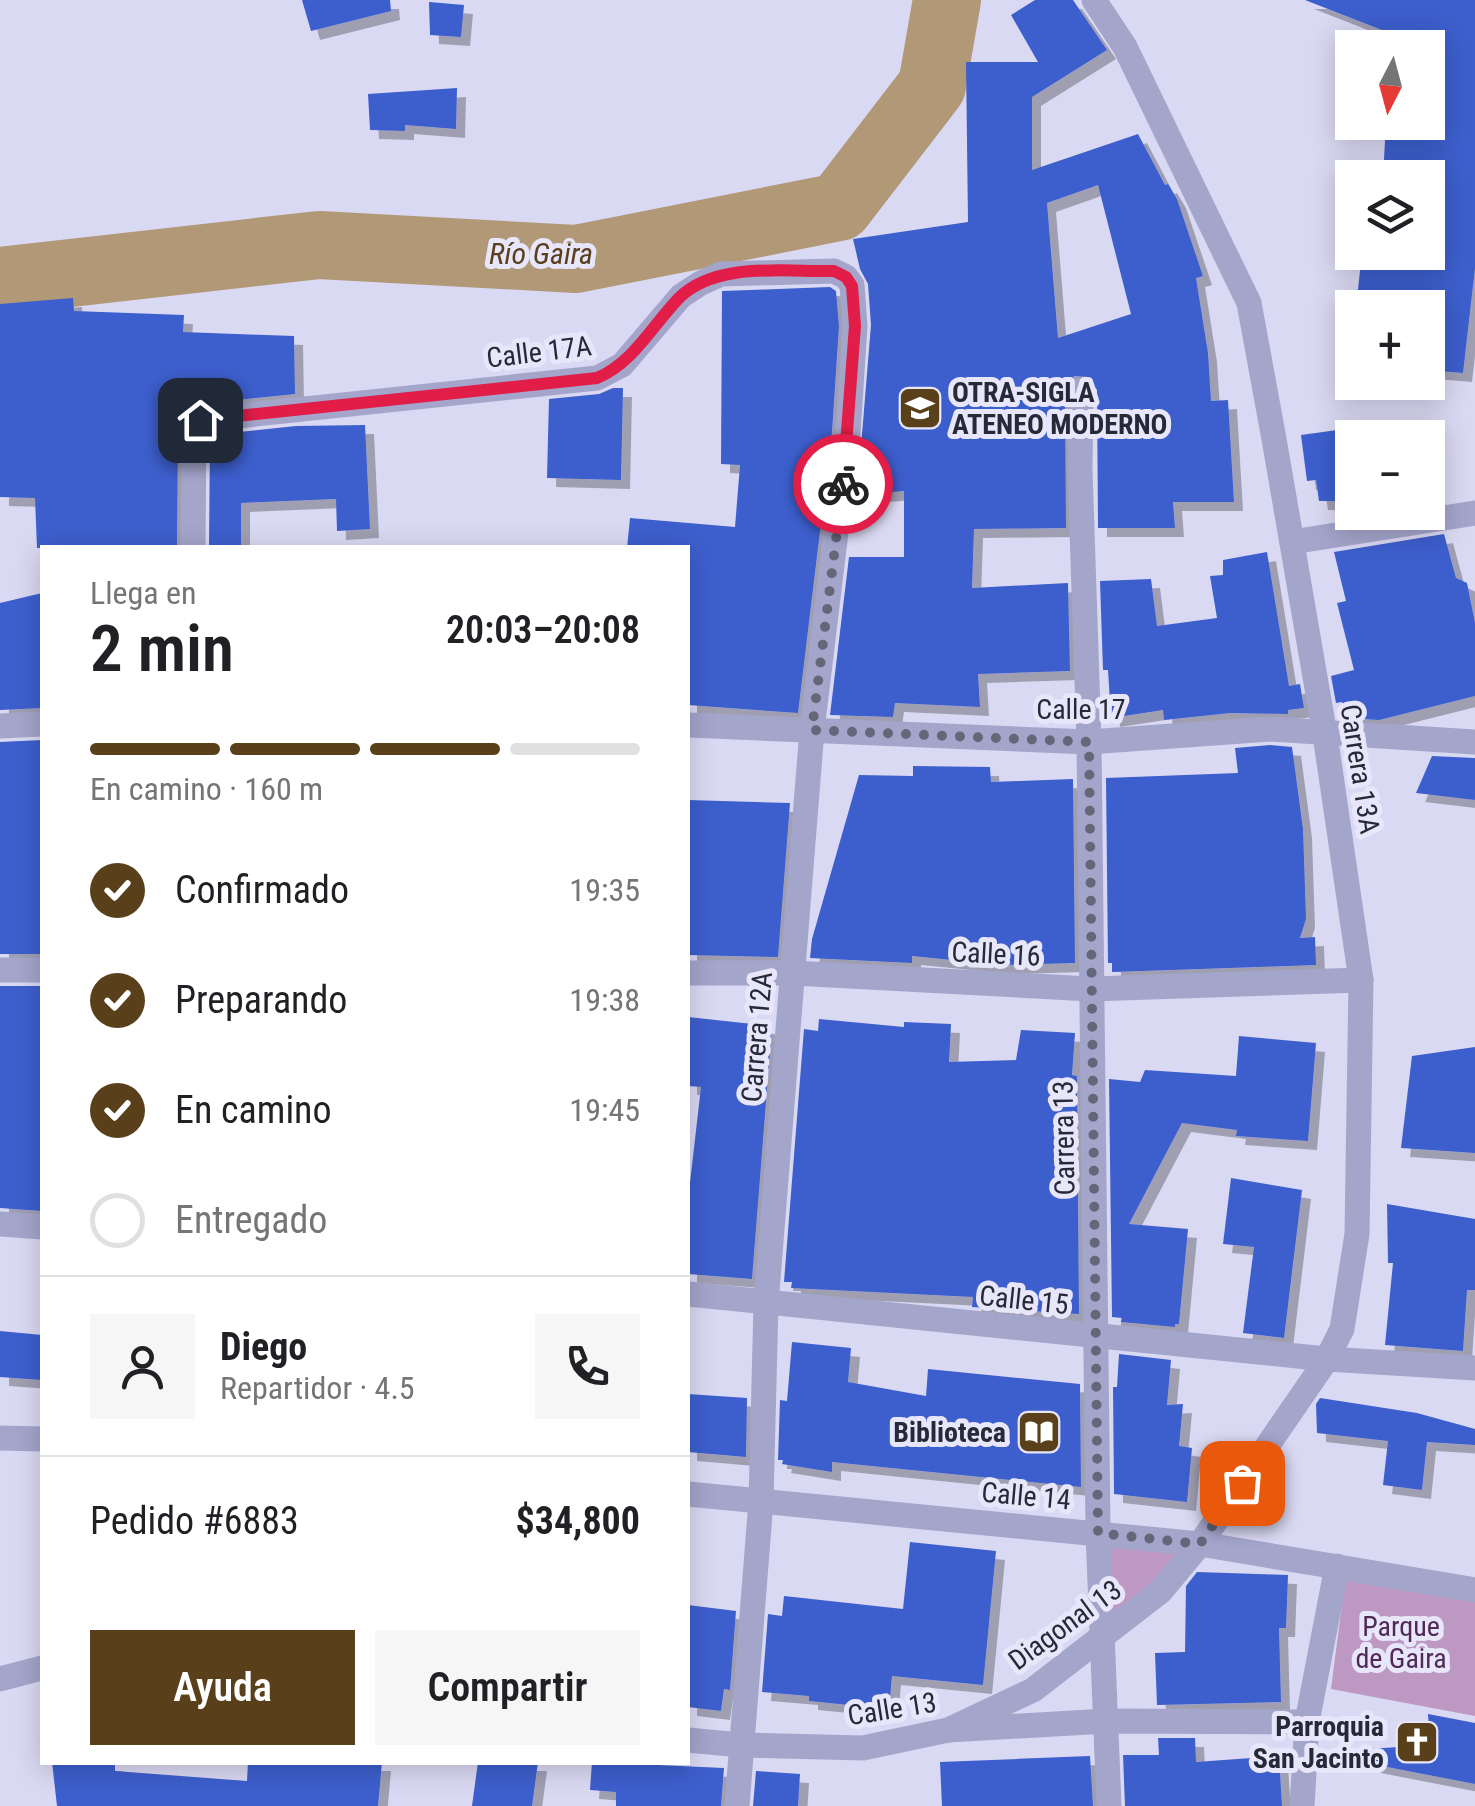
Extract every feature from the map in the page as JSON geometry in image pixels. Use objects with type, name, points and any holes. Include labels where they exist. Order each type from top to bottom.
[{"type":"street","name":"Carrera 13A","points":[[1094,0],[1125,47],[1249,303],[1325,734],[1361,980],[1357,1234],[1342,1328],[1327,1360],[1200,1544]]},
{"type":"street","name":"Calle 17A","points":[[194,545],[194,431],[200,420],[597,378],[622,365],[681,296],[711,278],[721,274],[834,271],[846,277]]},
{"type":"street","name":"Carrera 12A","points":[[736,1806],[761,1501],[766,1304],[812,730],[848,443],[855,326],[852,286],[846,277]]},
{"type":"street","name":"Carrera 13","points":[[1081,391],[1098,1533],[1109,1806]]},
{"type":"street","points":[[1292,542],[1475,512]]},
{"type":"street","points":[[0,726],[40,724]]},
{"type":"street","name":"Calle 17","points":[[690,725],[1089,742],[1270,730],[1475,742]]},
{"type":"street","points":[[0,970],[40,970]]},
{"type":"street","name":"Calle 16","points":[[690,972],[793,972],[1091,989],[1361,980]]},
{"type":"street","points":[[0,1224],[40,1227]]},
{"type":"street","name":"Calle 15","points":[[690,1294],[1327,1360],[1475,1368]]},
{"type":"street","points":[[0,1438],[40,1440]]},
{"type":"street","name":"Calle 14","points":[[690,1494],[1200,1544],[1475,1590]]},
{"type":"street","name":"Diagonal 13","points":[[948,1730],[1033,1690],[1101,1640],[1161,1592],[1200,1544]]},
{"type":"street","points":[[1302,1806],[1308,1722],[1338,1566]]},
{"type":"street","points":[[0,1679],[40,1669]]},
{"type":"street","name":"Calle 13","points":[[690,1740],[740,1746],[863,1748],[948,1730],[1107,1722],[1308,1722]]},
{"type":"green space","points":[[1099,1533],[1198,1545],[1102,1638]]},
{"type":"green space","name":"Parque de Gaira","points":[[1346,1573],[1475,1596],[1475,1716],[1331,1689]]},
{"type":"building","points":[[302,0],[390,0],[391,11],[311,31]]},
{"type":"building","points":[[1035,0],[1073,0],[1107,50],[1032,97],[1032,170],[1138,134],[1165,185],[1177,199],[1203,276],[1196,278],[1211,401],[1228,400],[1234,502],[1173,502],[1175,528],[1098,528],[1097,390],[1088,377],[1074,376],[1065,391],[1066,528],[974,529],[972,588],[1068,583],[1070,671],[978,674],[980,707],[895,703],[893,717],[830,715],[849,557],[904,557],[904,491],[857,495],[871,325],[868,284],[853,239],[968,222],[966,62],[1038,62],[1011,15]],"holes":[[[1098,185],[1131,314],[1058,338],[1047,203]]]},
{"type":"building","points":[[1305,0],[1475,0],[1475,268],[1463,373],[1445,371],[1445,290],[1358,290],[1360,270],[1445,270],[1445,160],[1384,160],[1385,140],[1445,140],[1445,30],[1382,30]]},
{"type":"building","points":[[429,2],[464,5],[461,37],[430,35]]},
{"type":"building","points":[[457,88],[456,129],[405,125],[405,131],[370,130],[368,94]]},
{"type":"building","points":[[830,287],[836,291],[839,326],[832,432],[798,713],[690,705],[690,545],[627,545],[630,518],[735,527],[740,465],[721,464],[722,291]]},
{"type":"building","points":[[73,298],[74,311],[184,315],[183,332],[294,336],[295,394],[198,404],[186,412],[178,431],[177,545],[37,548],[35,498],[0,497],[0,304]]},
{"type":"building","points":[[623,388],[621,480],[547,478],[549,399],[599,394]]},
{"type":"building","points":[[365,425],[370,529],[337,531],[336,499],[241,503],[241,545],[209,545],[210,435],[296,426]]},
{"type":"building","points":[[1335,430],[1335,501],[1319,501],[1316,480],[1307,481],[1301,435]]},
{"type":"building","points":[[1444,534],[1456,578],[1467,583],[1475,623],[1475,696],[1379,720],[1347,718],[1342,702],[1336,703],[1331,676],[1354,670],[1337,603],[1346,601],[1334,552]]},
{"type":"building","points":[[1267,552],[1289,686],[1300,684],[1304,708],[1288,710],[1288,714],[1230,713],[1164,720],[1163,710],[1111,718],[1108,670],[1103,670],[1100,581],[1151,579],[1157,626],[1217,618],[1210,576],[1223,575],[1223,560]]},
{"type":"building","points":[[40,593],[40,708],[0,710],[0,603]]},
{"type":"building","points":[[40,740],[40,954],[0,954],[0,742]]},
{"type":"building","points":[[1292,747],[1303,829],[1306,919],[1300,938],[1315,937],[1316,965],[1112,972],[1112,963],[1108,963],[1106,778],[1238,773],[1235,748]]},
{"type":"building","points":[[1432,756],[1475,758],[1475,800],[1416,793]]},
{"type":"building","points":[[913,766],[990,767],[991,782],[1073,779],[1075,963],[1003,965],[912,956],[912,963],[810,958],[859,775],[913,776]]},
{"type":"building","points":[[690,800],[790,803],[778,957],[690,955]]},
{"type":"building","points":[[0,986],[40,986],[40,1211],[0,1208]]},
{"type":"building","points":[[690,1017],[772,1026],[752,1279],[690,1274],[690,1183],[701,1087],[690,1086]]},
{"type":"building","points":[[819,1019],[904,1027],[904,1022],[951,1024],[949,1062],[1016,1060],[1021,1030],[1075,1033],[1072,1075],[1077,1076],[1079,1314],[972,1307],[973,1297],[791,1288],[792,1282],[784,1282],[804,1029],[818,1031]]},
{"type":"building","points":[[1239,1036],[1316,1043],[1308,1141],[1236,1136],[1237,1130],[1182,1123],[1129,1224],[1188,1229],[1179,1324],[1175,1327],[1121,1322],[1122,1318],[1112,1317],[1109,1079],[1140,1082],[1145,1070],[1236,1076]]},
{"type":"building","points":[[1475,1047],[1475,1153],[1401,1148],[1412,1056]]},
{"type":"building","points":[[1231,1178],[1302,1190],[1284,1338],[1243,1333],[1254,1247],[1223,1244]]},
{"type":"building","points":[[1387,1204],[1475,1219],[1475,1290],[1467,1290],[1463,1351],[1385,1345],[1393,1263],[1388,1263]]},
{"type":"building","points":[[0,1331],[40,1335],[40,1380],[0,1377]]},
{"type":"building","points":[[792,1342],[851,1348],[848,1382],[926,1396],[928,1369],[1080,1384],[1081,1487],[832,1462],[832,1472],[782,1464],[783,1460],[778,1460],[780,1400],[787,1401]]},
{"type":"building","points":[[1119,1354],[1171,1360],[1167,1405],[1183,1404],[1179,1446],[1192,1448],[1187,1502],[1114,1494],[1113,1387],[1117,1387]]},
{"type":"building","points":[[690,1394],[747,1398],[746,1457],[690,1452]]},
{"type":"building","points":[[1320,1398],[1417,1413],[1475,1429],[1475,1445],[1427,1442],[1422,1490],[1383,1485],[1388,1441],[1317,1433],[1316,1404]]},
{"type":"building","points":[[910,1542],[996,1551],[983,1685],[892,1676],[889,1709],[762,1692],[768,1614],[782,1616],[784,1596],[903,1609]]},
{"type":"building","points":[[1197,1572],[1288,1575],[1286,1628],[1279,1628],[1281,1702],[1157,1705],[1155,1653],[1185,1652],[1186,1586]]},
{"type":"building","points":[[690,1605],[736,1611],[730,1690],[724,1689],[721,1711],[690,1707]]},
{"type":"building","name":"Parroquia San Jacinto","points":[[1428,1714],[1475,1723],[1475,1784],[1351,1760],[1352,1750],[1430,1745]]},
{"type":"building","points":[[1158,1738],[1195,1738],[1196,1762],[1279,1756],[1282,1806],[1125,1806],[1123,1755],[1159,1755]]},
{"type":"building","points":[[1090,1756],[1093,1806],[942,1806],[940,1762]]},
{"type":"building","points":[[52,1765],[115,1765],[115,1771],[247,1781],[248,1765],[382,1765],[378,1806],[57,1806]]},
{"type":"building","points":[[478,1765],[538,1765],[532,1806],[472,1806]]},
{"type":"building","points":[[592,1765],[724,1768],[721,1806],[616,1806],[616,1792],[590,1790]]},
{"type":"building","points":[[756,1771],[800,1774],[798,1806],[753,1806]]},
{"type":"waterway","name":"Río Gaira","points":[[0,281],[319,245],[576,259],[839,207],[932,86],[947,0]]},
{"type":"way so far","points":[[843,484],[812,730],[1089,742],[1098,1533],[1200,1544],[1242,1483]]},
{"type":"place","name":"OTRA-SIGLA ATENEO MODERNO","points":[[920,408]]},
{"type":"place","name":"Biblioteca","points":[[1039,1432]]},
{"type":"place","name":"Parroquia San Jacinto","points":[[1417,1742]]},
{"type":"route","points":[[200,420],[597,378],[622,365],[681,296],[700,282],[721,274],[834,271],[846,277],[852,286],[855,326],[843,484]]}]
